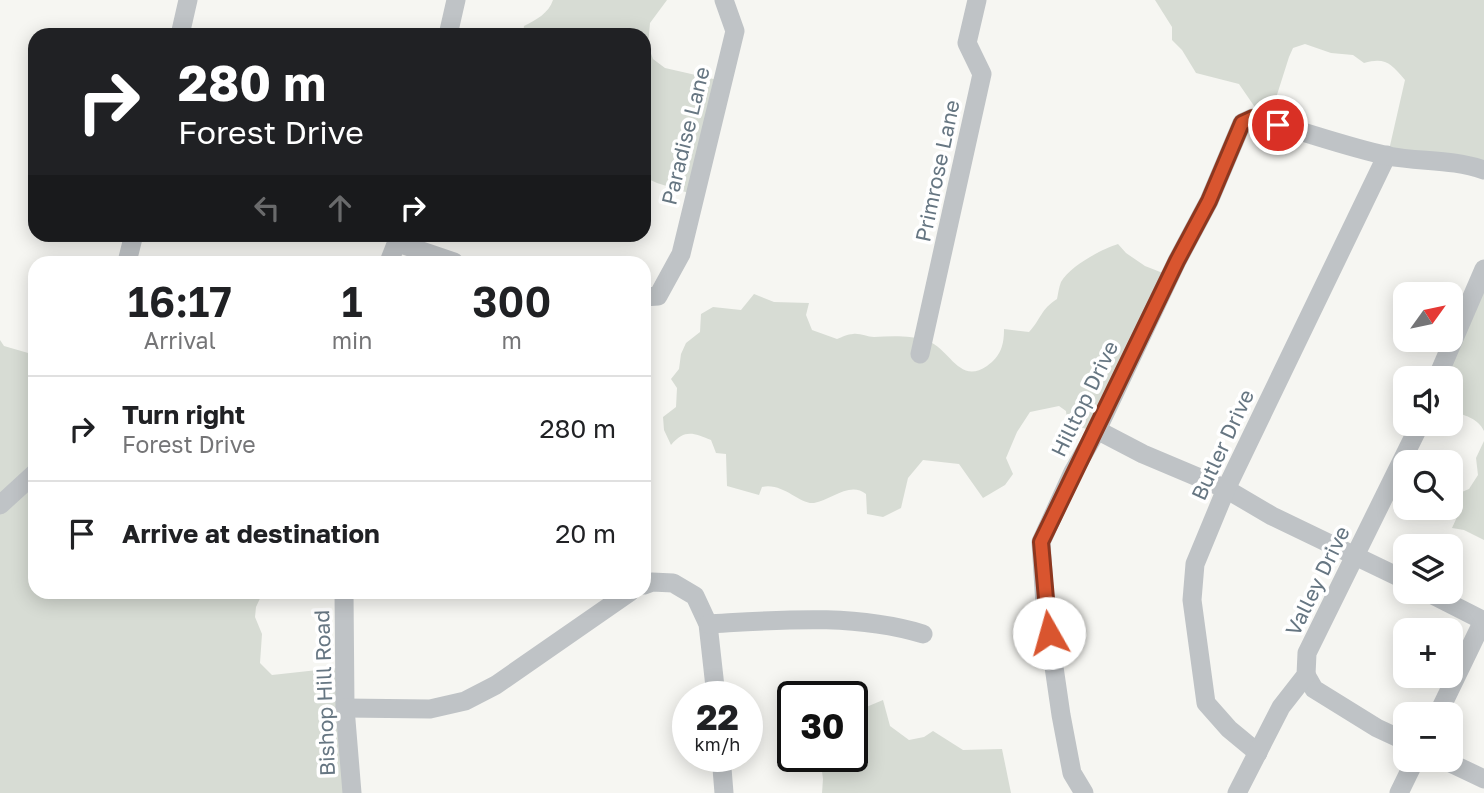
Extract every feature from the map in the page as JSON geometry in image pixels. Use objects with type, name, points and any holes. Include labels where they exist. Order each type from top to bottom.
[{"type":"street","points":[[182,28],[188,0]]},
{"type":"street","points":[[450,28],[456,0]]},
{"type":"street","name":"Paradise Lane","points":[[651,296],[658,296],[681,254],[735,31],[724,0]]},
{"type":"street","name":"Primrose Lane","points":[[920,354],[982,75],[967,43],[976,0]]},
{"type":"street","name":"Hilltop Drive","points":[[1084,793],[1072,773],[1060,715],[1045,605],[1041,542],[1073,472],[1097,430],[1177,261],[1209,201],[1242,123],[1253,118],[1387,156]]},
{"type":"street","points":[[1387,156],[1464,163],[1484,170]]},
{"type":"street","name":"Butler Drive","points":[[1258,752],[1229,729],[1206,703],[1192,600],[1195,564],[1226,489],[1387,156]]},
{"type":"street","points":[[406,242],[440,256]]},
{"type":"street","points":[[1442,366],[1484,269]]},
{"type":"street","points":[[1097,430],[1143,454],[1226,489],[1272,516],[1393,574]]},
{"type":"street","name":"Valley Drive","points":[[1237,793],[1281,707],[1306,674],[1307,653],[1414,436]]},
{"type":"street","points":[[0,505],[28,479]]},
{"type":"street","points":[[651,583],[673,583],[695,596],[708,624],[714,681]]},
{"type":"street","name":"Bishop Hill Road","points":[[344,599],[345,708],[352,793]]},
{"type":"street","points":[[345,708],[430,709],[465,701],[496,685],[621,599]]},
{"type":"street","points":[[1444,702],[1484,621],[1451,604]]},
{"type":"street","points":[[708,624],[857,620],[894,626],[923,635]]},
{"type":"street","points":[[1306,674],[1314,689],[1393,735]]},
{"type":"street","points":[[1463,769],[1484,779]]},
{"type":"street","points":[[722,772],[724,793]]},
{"type":"street","points":[[1399,793],[1409,772]]},
{"type":"shaded area","points":[[553,0],[667,0],[650,23],[650,28],[524,28],[551,5]]},
{"type":"shaded area","points":[[1155,0],[1484,0],[1484,169],[1389,150],[1405,80],[1388,63],[1364,63],[1353,55],[1331,53],[1305,44],[1293,48],[1269,120],[1263,119],[1239,84],[1196,73],[1182,50],[1172,40],[1172,27]]},
{"type":"shaded area","points":[[651,53],[653,59],[665,68],[722,81],[695,195],[651,180]]},
{"type":"shaded area","points":[[1118,244],[1145,266],[1168,275],[1095,433],[1067,421],[1066,411],[1059,406],[1030,412],[1017,432],[1006,458],[1013,474],[1005,485],[983,498],[959,464],[923,460],[908,478],[901,508],[883,517],[867,514],[866,494],[860,491],[847,490],[814,503],[770,486],[762,487],[759,495],[727,486],[726,454],[716,453],[711,440],[690,434],[681,436],[671,445],[664,430],[663,417],[676,407],[677,388],[671,379],[679,369],[686,343],[700,332],[701,314],[713,307],[741,310],[754,294],[774,302],[809,303],[806,315],[812,330],[837,339],[856,334],[921,339],[936,345],[962,369],[977,371],[987,366],[999,354],[1004,329],[1029,332],[1047,307],[1057,299],[1061,282],[1071,270]]},
{"type":"shaded area","points":[[1484,273],[1484,431],[1474,420],[1463,415],[1463,366],[1443,366],[1449,352],[1463,352],[1463,321]]},
{"type":"shaded area","points":[[0,340],[4,346],[28,353],[28,599],[260,599],[255,617],[262,634],[260,663],[272,675],[345,667],[353,793],[0,793]]},
{"type":"shaded area","points":[[1484,441],[1484,540],[1464,530],[1452,528],[1456,520],[1463,520],[1463,491],[1469,489],[1478,475],[1476,458]]},
{"type":"shaded area","points":[[883,700],[890,726],[909,740],[924,737],[933,731],[963,750],[1002,749],[1011,793],[822,793],[822,772],[868,772],[868,706]]},
{"type":"route","points":[[1049,633],[1041,542],[1073,472],[1097,430],[1177,261],[1209,201],[1242,123],[1253,118],[1278,125]]}]
